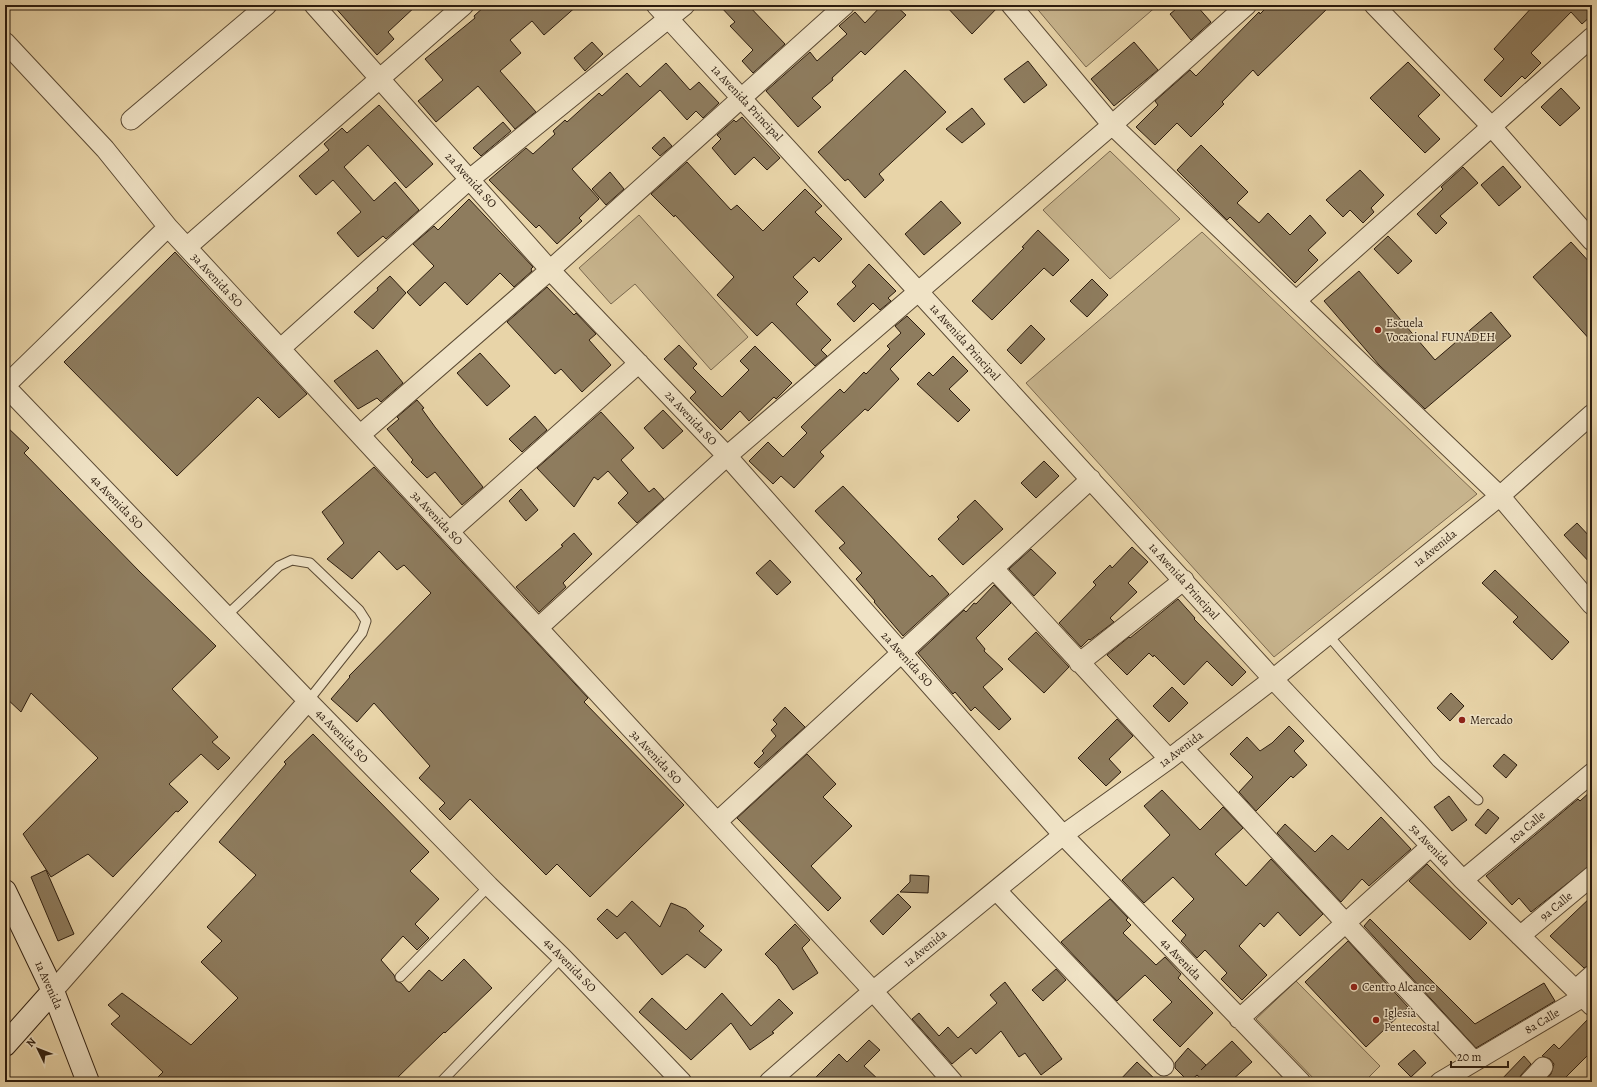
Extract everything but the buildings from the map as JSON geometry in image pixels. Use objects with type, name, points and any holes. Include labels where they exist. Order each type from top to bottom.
[{"type":"street","points":[[131,120],[267,5]]},
{"type":"street","name":"2a Avenida SO","points":[[314,5],[550,270],[727,456],[1063,835]]},
{"type":"street","points":[[187,247],[380,80],[464,5]]},
{"type":"street","points":[[280,348],[470,179],[663,12],[685,5]]},
{"type":"street","points":[[360,435],[550,270],[845,5]]},
{"type":"street","points":[[1011,5],[1112,125],[1297,300],[1500,496],[1592,605]]},
{"type":"street","points":[[538,628],[727,456],[918,290],[1112,125],[1247,5]]},
{"type":"street","points":[[1374,5],[1491,126],[1592,241]]},
{"type":"street","name":"1a Avenida Principal","points":[[663,12],[1273,679]]},
{"type":"street","points":[[1297,300],[1592,37]]},
{"type":"street","name":"3a Avenida SO","points":[[5,42],[105,148],[168,227],[717,822],[953,1082]]},
{"type":"street","points":[[5,386],[168,227]]},
{"type":"street","points":[[449,532],[639,363]]},
{"type":"street","name":"4a Avenida SO","points":[[5,386],[308,701],[489,886],[562,957],[682,1082]]},
{"type":"street","name":"1a Avenida","points":[[770,1082],[872,991],[1063,835],[1176,754],[1273,679],[1500,496],[1592,414]]},
{"type":"street","points":[[717,822],[902,654],[1091,479]]},
{"type":"street","points":[[994,569],[1079,663],[1176,754],[1346,923],[1474,1061]]},
{"type":"street","points":[[1079,663],[1184,580]]},
{"type":"street","name":"5a Avenida","points":[[1273,679],[1463,880],[1583,998]]},
{"type":"street","points":[[5,1044],[308,701]]},
{"type":"street","name":"10a Calle","points":[[1463,880],[1592,773]]},
{"type":"street","name":"4a Avenida","points":[[1063,835],[1301,1082]]},
{"type":"street","points":[[1239,1018],[1431,846]]},
{"type":"street","name":"9a Calle","points":[[1520,936],[1592,876]]},
{"type":"street","points":[[996,890],[1164,1066]]},
{"type":"street","name":"1a Avenida","points":[[5,891],[53,991],[88,1082]]},
{"type":"street","name":"8a Calle","points":[[1440,1082],[1583,998],[1592,975]]},
{"type":"street","points":[[1529,1082],[1543,1067]]},
{"type":"lane","points":[[226,616],[279,566],[292,560],[310,563],[359,610],[366,621],[362,633],[308,701]]},
{"type":"lane","points":[[1328,635],[1437,762],[1478,800]]},
{"type":"lane","points":[[400,977],[489,886]]},
{"type":"lane","points":[[441,1082],[562,957]]},
{"type":"shaded area","points":[[1034,5],[1158,5],[1086,67]]},
{"type":"shaded area","points":[[1110,151],[1180,219],[1110,279],[1043,210]]},
{"type":"shaded area","points":[[639,215],[748,337],[711,370],[635,284],[611,304],[579,268]]},
{"type":"shaded area","points":[[1202,232],[1477,494],[1274,657],[1026,383]]},
{"type":"shaded area","points":[[1296,981],[1380,1066],[1364,1082],[1317,1082],[1256,1019]]},
{"type":"place","name":"Escuela Vocacional FUNADEH","points":[[1378,330]]},
{"type":"place","name":"Mercado","points":[[1462,720]]},
{"type":"place","name":"Centro Alcance","points":[[1354,987]]},
{"type":"place","name":"Iglesia Pentecostal","points":[[1376,1020]]}]
